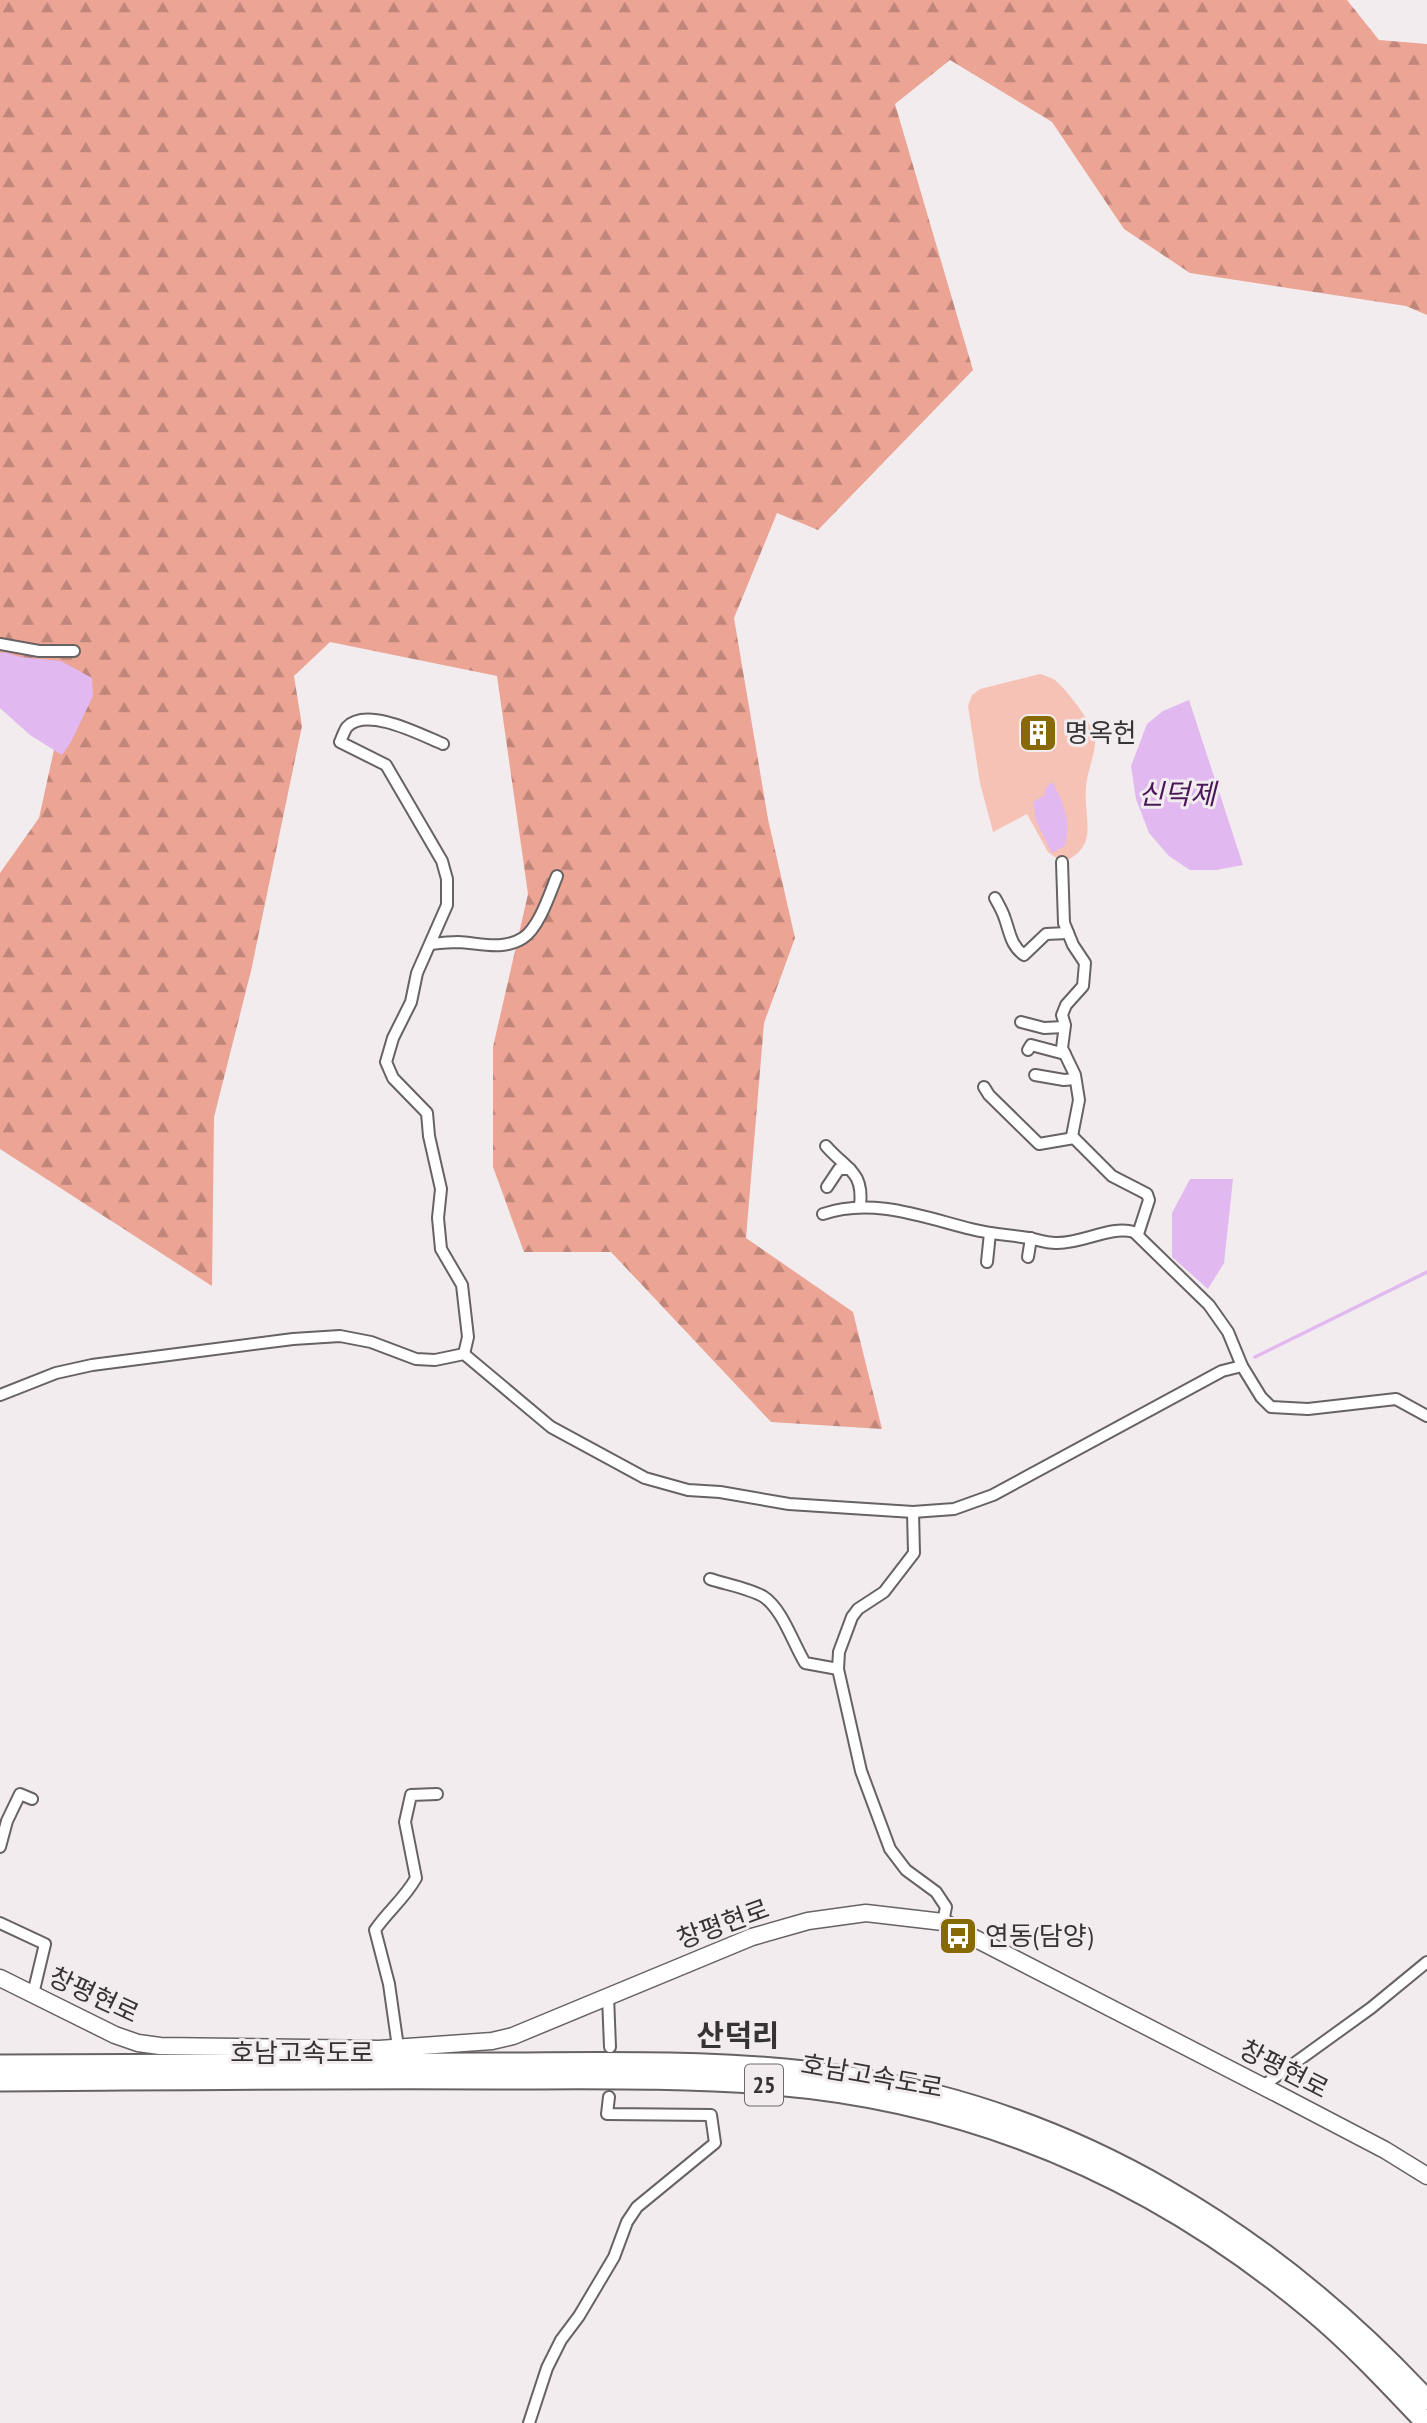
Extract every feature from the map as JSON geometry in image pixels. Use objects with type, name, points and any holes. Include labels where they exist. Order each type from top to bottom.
[{"type":"highway","name":"호남고속도로","points":[[0,2065],[712,2065],[794,2070],[850,2077],[929,2093],[1085,2147],[1142,2175],[1204,2211],[1264,2253],[1322,2299],[1370,2341],[1427,2400]]},
{"type":"highway","name":"호남고속도로","points":[[0,2081],[350,2078],[693,2080],[778,2085],[855,2095],[926,2110],[1032,2143],[1087,2165],[1138,2190],[1198,2225],[1313,2311],[1426,2423]]},
{"type":"main road","name":"창평현로","points":[[0,1978],[115,2035],[138,2043],[194,2047],[398,2047],[492,2041],[513,2036],[752,1937],[808,1921],[866,1913],[943,1922],[1385,2150],[1427,2176]]},
{"type":"street","points":[[0,644],[39,651],[74,651]]},
{"type":"street","points":[[443,744],[384,721],[363,719],[347,727],[340,742],[386,765],[442,861],[447,879],[447,905],[417,973],[411,1002],[393,1038],[386,1062],[393,1078],[427,1113],[429,1136],[441,1189],[438,1218],[441,1249],[462,1285],[468,1337],[464,1354]]},
{"type":"street","points":[[1062,862],[1065,923],[1073,945],[1085,963],[1083,986],[1066,1005],[1062,1016],[1062,1048],[1075,1079],[1079,1100],[1072,1136],[1112,1176],[1147,1194],[1149,1200],[1138,1234]]},
{"type":"street","points":[[430,944],[458,942],[488,946],[524,938],[539,919],[557,876]]},
{"type":"street","points":[[995,898],[1016,949],[1024,955],[1046,934],[1069,933]]},
{"type":"street","points":[[1021,1022],[1044,1028],[1064,1027]]},
{"type":"street","points":[[1028,1051],[1031,1045],[1065,1054]]},
{"type":"street","points":[[1035,1075],[1075,1079]]},
{"type":"street","points":[[984,1087],[995,1102],[1038,1144],[1074,1138]]},
{"type":"street","points":[[827,1146],[858,1176],[862,1192],[860,1206]]},
{"type":"street","points":[[827,1187],[839,1169],[850,1169]]},
{"type":"street","points":[[823,1214],[839,1208],[860,1206],[901,1211],[990,1233],[1056,1243],[1089,1239],[1121,1228],[1138,1234],[1209,1305],[1228,1332],[1242,1366],[1270,1407],[1308,1409],[1396,1399],[1427,1416]]},
{"type":"street","points":[[987,1262],[990,1233]]},
{"type":"street","points":[[1028,1257],[1031,1238]]},
{"type":"street","points":[[0,1395],[56,1373],[92,1365],[293,1339],[340,1336],[371,1342],[416,1359],[435,1360],[464,1354]]},
{"type":"street","points":[[464,1354],[551,1426],[645,1478],[688,1489],[789,1504],[913,1512],[954,1509],[993,1495],[1222,1371],[1242,1366]]},
{"type":"street","points":[[913,1512],[914,1553],[884,1592],[858,1609],[852,1617],[839,1653],[838,1669],[861,1771],[890,1849],[906,1870],[936,1892],[946,1907],[943,1922]]},
{"type":"street","points":[[710,1579],[763,1596],[782,1615],[789,1636],[805,1663],[838,1669]]},
{"type":"street","points":[[0,1847],[7,1821],[20,1794],[32,1799]]},
{"type":"street","points":[[398,2047],[389,1984],[376,1930],[388,1911],[406,1896],[416,1878],[405,1822],[411,1795],[438,1794]]},
{"type":"street","points":[[0,1923],[46,1944],[33,1994]]},
{"type":"street","points":[[1263,2086],[1371,2008],[1427,1962]]},
{"type":"street","points":[[608,1996],[610,2047]]},
{"type":"street","points":[[529,2423],[547,2368],[561,2340],[579,2316],[614,2257],[627,2222],[637,2207],[715,2143],[712,2115],[607,2114],[609,2096]]},
{"type":"green space","points":[[0,0],[1347,0],[1379,40],[1427,44],[1427,315],[1406,306],[1190,273],[1124,229],[1052,122],[950,60],[895,104],[973,370],[818,530],[777,513],[734,618],[768,819],[795,938],[764,1023],[746,1238],[853,1312],[882,1429],[771,1422],[611,1252],[524,1252],[493,1167],[493,1047],[528,894],[497,676],[330,642],[294,676],[302,726],[251,971],[214,1117],[212,1286],[0,1149],[0,873],[39,818],[68,686],[0,679]]},
{"type":"shaded area","points":[[1040,674],[1055,680],[1066,691],[1085,716],[1095,738],[1086,787],[1086,840],[1082,849],[1062,862],[1048,852],[1027,814],[993,832],[980,783],[968,706],[972,695],[980,689]]},
{"type":"water","points":[[0,653],[20,657],[61,661],[92,678],[93,696],[62,755],[30,735],[0,708]]},
{"type":"water","name":"신덕제","points":[[1189,700],[1243,865],[1216,870],[1190,870],[1169,856],[1149,833],[1136,799],[1131,766],[1147,724],[1163,711]]},
{"type":"water","points":[[1053,782],[1063,806],[1067,828],[1065,846],[1052,853],[1036,821],[1033,802],[1045,795],[1045,788]]},
{"type":"water","points":[[1190,1179],[1233,1179],[1224,1263],[1208,1289],[1172,1257],[1172,1213]]},
{"type":"waterway","points":[[1255,1357],[1427,1272]]},
{"type":"place","name":"명옥헌","points":[[1038,733]]},
{"type":"place","name":"연동(담양)","points":[[958,1936]]},
{"type":"district","name":"산덕리","points":[[738,2036]]}]
